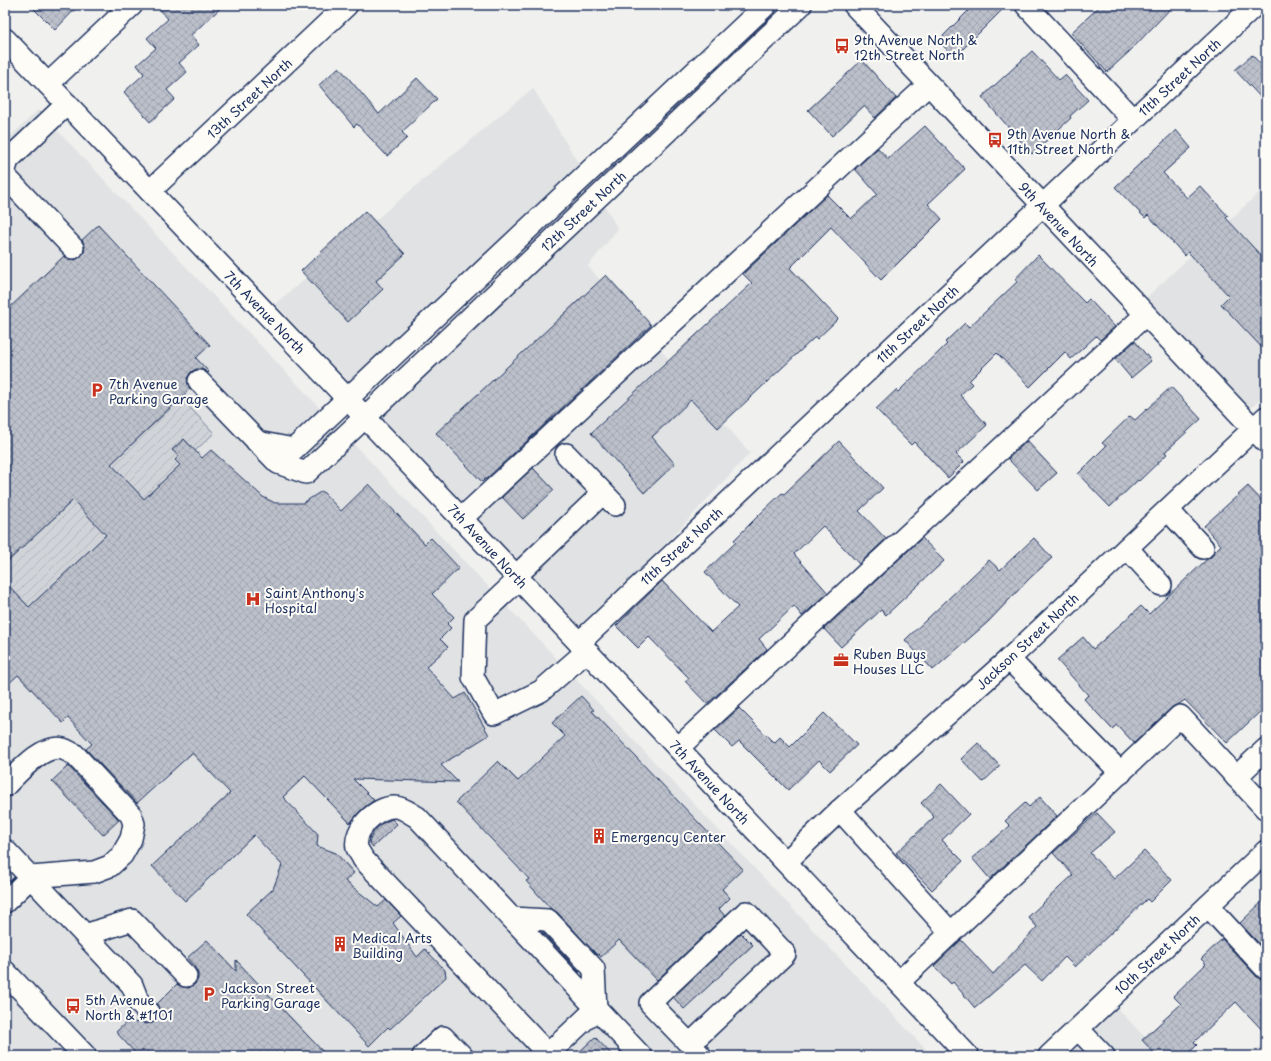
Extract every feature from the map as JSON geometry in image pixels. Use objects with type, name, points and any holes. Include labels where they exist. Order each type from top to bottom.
[{"type":"main road","points":[[5,972],[85,1056]]},
{"type":"street","points":[[48,84],[132,5]]},
{"type":"street","name":"13th Street North","points":[[150,191],[347,5]]},
{"type":"street","name":"12th Street North","points":[[257,442],[294,449],[766,5]]},
{"type":"street","name":"12th Street North","points":[[257,442],[278,464],[306,473],[801,5]]},
{"type":"street","name":"9th Avenue North","points":[[854,5],[1145,315],[1262,429]]},
{"type":"street","points":[[1026,5],[1133,120]]},
{"type":"street","name":"11th Street North","points":[[518,578],[475,620],[473,677],[494,714],[541,691],[583,647],[1042,206],[1255,5]]},
{"type":"street","name":"7th Avenue North","points":[[5,39],[365,416],[968,1056]]},
{"type":"street","points":[[461,519],[928,85]]},
{"type":"street","points":[[5,170],[8,160],[67,104]]},
{"type":"street","points":[[5,176],[73,248]]},
{"type":"street","points":[[678,748],[1145,315]]},
{"type":"street","points":[[199,381],[257,442]]},
{"type":"street","name":"Jackson Street North","points":[[786,862],[840,810],[1009,659],[1168,510],[1262,429]]},
{"type":"street","points":[[518,578],[609,499],[566,454]]},
{"type":"street","points":[[1168,510],[1203,548]]},
{"type":"street","points":[[1127,548],[1161,585]]},
{"type":"street","points":[[1009,659],[1121,772]]},
{"type":"street","points":[[899,982],[1180,716],[1266,809]]},
{"type":"street","points":[[5,786],[40,754],[52,749],[63,748],[74,754],[131,815],[134,824],[131,839],[122,855],[110,866],[94,872],[31,877],[5,902]]},
{"type":"street","points":[[1236,777],[1266,749]]},
{"type":"street","points":[[596,1009],[547,1055],[364,859],[357,848],[358,835],[364,825],[385,808],[396,807],[417,817],[641,1056]]},
{"type":"street","points":[[840,810],[951,933]]},
{"type":"street","points":[[5,850],[132,985],[139,1003],[148,1012]]},
{"type":"street","name":"10th Street North","points":[[1048,1056],[1266,851]]},
{"type":"street","points":[[1208,906],[1266,969]]},
{"type":"street","points":[[746,912],[785,954],[696,1050],[650,1003],[746,912]]},
{"type":"street","points":[[85,935],[132,920],[186,976]]},
{"type":"street","points":[[1078,1029],[1104,1056]]},
{"type":"street","points":[[423,1056],[443,1037],[462,1056]]},
{"type":"shaded area","points":[[533,88],[580,166],[350,383],[275,304]]},
{"type":"shaded area","name":"Saint Anthony's Hospital","points":[[38,110],[932,1056],[5,1056],[5,142]]},
{"type":"shaded area","points":[[1266,186],[1266,394],[1250,409],[1146,298]]},
{"type":"shaded area","points":[[604,205],[618,229],[588,266],[750,453],[647,564],[580,626],[381,416]]},
{"type":"shaded area","points":[[181,398],[214,433],[195,451],[184,439],[172,450],[179,456],[175,460],[180,465],[144,499],[111,464]]},
{"type":"shaded area","points":[[80,494],[127,516],[29,607],[5,582],[5,564]]},
{"type":"shaded area","points":[[1116,1007],[1163,1056],[1064,1056]]},
{"type":"shaded area","points":[[1266,1041],[1266,1056],[1250,1056]]},
{"type":"building","points":[[30,5],[79,5],[55,30]]},
{"type":"building","points":[[156,5],[224,5],[191,35],[199,45],[179,63],[187,72],[167,90],[175,99],[150,122],[124,92],[144,74],[137,65],[156,48],[147,38],[168,19]]},
{"type":"building","points":[[974,5],[1007,5],[955,57],[938,41]]},
{"type":"building","points":[[1101,5],[1174,5],[1130,51],[1107,72],[1071,33]]},
{"type":"building","points":[[1032,51],[1059,80],[1065,75],[1088,100],[1032,154],[982,97]]},
{"type":"building","points":[[1252,55],[1266,70],[1266,103],[1235,70]]},
{"type":"building","points":[[862,60],[896,98],[875,118],[864,106],[832,136],[808,110]]},
{"type":"building","points":[[339,67],[379,114],[417,78],[437,99],[402,132],[407,138],[387,156],[357,124],[354,127],[319,85]]},
{"type":"building","points":[[925,126],[965,169],[928,204],[942,219],[881,280],[831,227],[790,268],[838,319],[817,339],[815,337],[718,428],[691,400],[652,437],[675,464],[644,493],[591,433],[752,283],[743,274],[827,195],[851,219],[877,194],[855,169],[878,148],[888,159]]},
{"type":"building","points":[[1176,130],[1191,148],[1163,173],[1187,198],[1200,186],[1228,216],[1226,218],[1266,261],[1266,352],[1221,304],[1229,296],[1188,252],[1185,256],[1148,215],[1145,218],[1115,187]]},
{"type":"building","points":[[365,211],[405,254],[376,281],[383,289],[348,322],[301,271]]},
{"type":"building","points":[[98,225],[210,345],[196,358],[209,372],[208,373],[202,369],[196,369],[191,372],[187,378],[190,389],[111,464],[144,499],[180,465],[175,460],[179,456],[172,450],[184,439],[202,458],[211,450],[263,497],[275,503],[303,503],[322,491],[341,511],[369,484],[425,544],[431,538],[459,568],[432,594],[454,617],[447,624],[451,628],[440,639],[448,647],[426,667],[455,699],[465,693],[489,735],[441,765],[458,782],[353,779],[374,800],[360,811],[350,823],[305,776],[283,797],[318,834],[317,846],[336,853],[354,873],[345,881],[378,907],[386,900],[401,916],[393,923],[417,957],[425,949],[445,970],[446,977],[390,1029],[388,1027],[369,1046],[246,914],[273,889],[282,865],[254,835],[185,901],[152,866],[230,793],[192,753],[137,803],[86,749],[92,744],[68,718],[63,723],[18,675],[5,687],[5,582],[29,607],[106,535],[73,500],[5,564],[5,312],[64,256],[75,260],[81,256],[84,252],[85,246],[82,240]]},
{"type":"building","points":[[1038,255],[1085,303],[1089,299],[1115,327],[1100,340],[1096,336],[1071,359],[1065,352],[1030,387],[997,353],[969,381],[972,384],[960,395],[987,425],[956,454],[964,462],[948,478],[914,442],[911,445],[876,409],[896,390],[898,392],[947,344],[945,342],[965,323],[969,327],[1017,282],[1015,279]]},
{"type":"building","points":[[606,275],[651,325],[482,482],[436,433]]},
{"type":"building","points":[[1135,341],[1151,361],[1131,378],[1115,359]]},
{"type":"building","points":[[1171,387],[1201,419],[1165,452],[1167,454],[1110,507],[1078,474],[1106,446],[1102,443],[1130,416],[1135,420]]},
{"type":"building","points":[[839,441],[883,488],[859,511],[886,539],[859,564],[823,526],[794,554],[828,593],[802,616],[794,606],[759,639],[767,649],[707,704],[685,681],[689,678],[649,637],[638,648],[616,626],[662,581],[711,632],[738,607],[705,572],[736,542],[734,540],[761,513],[782,493],[784,494]]},
{"type":"building","points":[[1027,441],[1057,473],[1038,490],[1008,459]]},
{"type":"building","points":[[533,468],[554,490],[523,519],[502,497]]},
{"type":"building","points":[[1248,486],[1266,505],[1266,706],[1227,743],[1185,700],[1172,707],[1134,743],[1117,725],[1112,729],[1084,699],[1088,695],[1057,660],[1083,637],[1093,649],[1141,606],[1149,614],[1211,557],[1221,545],[1204,526]]},
{"type":"building","points":[[922,538],[944,561],[886,615],[881,610],[841,647],[824,629]]},
{"type":"building","points":[[1034,538],[1052,558],[1030,578],[988,622],[933,670],[905,640],[989,560],[1000,570]]},
{"type":"building","name":"Emergency Center","points":[[581,696],[594,710],[592,711],[743,869],[722,889],[730,898],[719,909],[725,916],[657,980],[619,940],[601,957],[598,954],[597,955],[557,912],[552,910],[526,881],[529,879],[456,802],[498,761],[518,781],[565,736],[552,723]]},
{"type":"building","points":[[739,708],[774,743],[780,737],[790,747],[824,713],[857,745],[830,771],[819,760],[788,790],[739,741],[732,747],[715,730]]},
{"type":"building","points":[[978,743],[1000,766],[983,782],[961,759]]},
{"type":"building","points":[[68,766],[119,820],[103,835],[52,781]]},
{"type":"building","points":[[941,784],[969,814],[942,840],[963,861],[932,890],[896,853],[934,817],[921,803]]},
{"type":"building","points":[[1040,797],[1057,816],[990,879],[972,858],[1010,826],[1005,821],[1025,803],[1029,807]]},
{"type":"building","points":[[1097,813],[1115,832],[1090,853],[1114,879],[1144,851],[1172,880],[1150,902],[1147,899],[1075,967],[1065,957],[1042,981],[1025,965],[975,1008],[953,982],[951,984],[934,966],[961,940],[993,974],[1037,927],[1028,917],[1073,875],[1053,853]]},
{"type":"building","points":[[392,819],[397,824],[373,847],[369,842],[373,833],[381,824]]},
{"type":"building","points":[[1266,898],[1266,951],[1240,923]]},
{"type":"building","points":[[542,932],[580,972],[579,972]]},
{"type":"building","points":[[741,933],[753,945],[684,1009],[673,997]]},
{"type":"building","points":[[1222,939],[1257,977],[1266,981],[1266,1034],[1236,1002],[1194,1042],[1197,1045],[1186,1056],[1157,1056],[1142,1040],[1181,1004],[1173,996],[1206,964],[1201,959]]},
{"type":"building","name":"Jackson Street Parking Garage","points":[[207,940],[236,971],[236,960],[327,1056],[138,1056],[116,1032],[131,1018],[136,1023],[139,1020],[145,1024],[156,1021],[160,1015],[157,1004],[177,984],[182,987],[189,988],[195,984],[198,979],[198,973],[187,958]]},
{"type":"building","points":[[595,1037],[613,1056],[575,1056]]},
{"type":"place","name":"9th Avenue North & 12th Street North","points":[[842,46]]},
{"type":"place","name":"9th Avenue North & 11th Street North","points":[[995,140]]},
{"type":"place","name":"7th Avenue Parking Garage","points":[[97,390]]},
{"type":"place","name":"Saint Anthony's Hospital","points":[[253,599]]},
{"type":"place","name":"Ruben Buys Houses LLC","points":[[841,660]]},
{"type":"place","name":"Emergency Center","points":[[599,836]]},
{"type":"place","name":"Medical Arts Building","points":[[340,944]]},
{"type":"place","name":"Jackson Street Parking Garage","points":[[209,994]]},
{"type":"place","name":"5th Avenue North & #1101","points":[[73,1006]]}]
